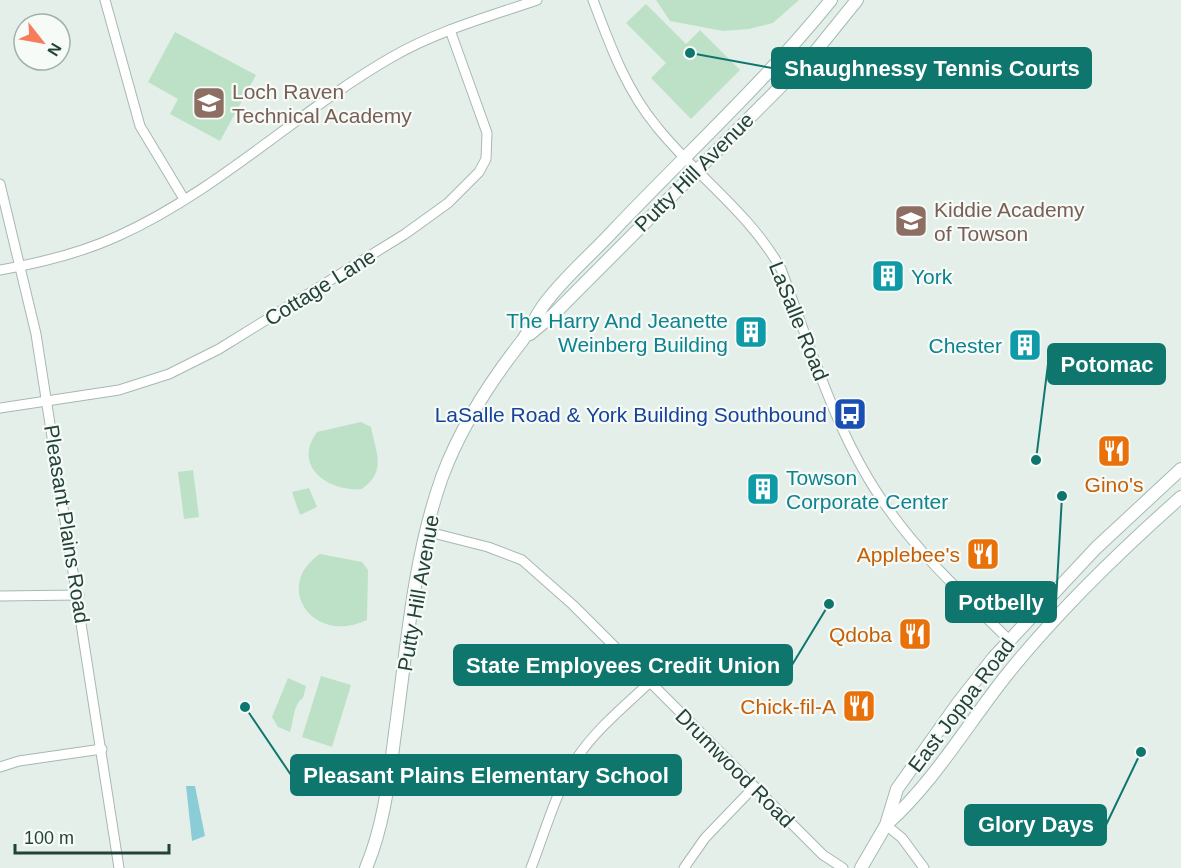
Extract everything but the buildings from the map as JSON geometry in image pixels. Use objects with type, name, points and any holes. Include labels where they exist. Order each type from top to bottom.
[{"type":"street","points":[[105,0],[140,126],[184,199]]},
{"type":"street","points":[[0,270],[21,267],[105,242],[142,225],[184,199],[361,76],[416,44],[537,0]]},
{"type":"street","name":"LaSalle Road","points":[[592,0],[627,84],[656,127],[770,248],[781,269],[848,439],[888,508],[939,570],[1009,640]]},
{"type":"street","name":"Putty Hill Avenue","points":[[366,868],[375,848],[386,796],[416,576],[425,531],[444,473],[468,419],[489,384],[524,338],[544,305],[683,158],[785,55],[831,0]]},
{"type":"street","name":"Putty Hill Avenue","points":[[524,338],[554,314],[815,52],[857,0]]},
{"type":"street","name":"Cottage Lane","points":[[0,408],[119,390],[195,362],[405,234],[465,187],[480,172],[486,159],[487,133],[450,30]]},
{"type":"street","name":"Pleasant Plains Road","points":[[0,184],[21,267],[48,401],[119,868]]},
{"type":"street","name":"East Joppa Road","points":[[861,868],[886,825],[897,789],[958,704],[1009,640],[1096,548],[1181,469]]},
{"type":"street","name":"East Joppa Road","points":[[886,825],[914,800],[964,730],[1023,656],[1102,570],[1181,497]]},
{"type":"street","name":"Drumwood Road","points":[[425,531],[504,552],[522,560],[573,605],[823,855],[843,868]]},
{"type":"street","points":[[0,596],[79,596]]},
{"type":"street","points":[[1009,640],[1023,656]]},
{"type":"street","points":[[531,868],[563,784],[577,758],[598,732],[650,682]]},
{"type":"street","points":[[0,767],[19,761],[102,749]]},
{"type":"street","points":[[684,868],[705,838],[754,787]]},
{"type":"street","points":[[886,825],[902,838],[924,868]]},
{"type":"green space","points":[[656,0],[799,0],[773,23],[749,29],[723,31],[670,21]]},
{"type":"green space","points":[[646,4],[686,44],[700,30],[740,70],[691,119],[651,78],[666,63],[626,23]]},
{"type":"green space","points":[[175,32],[256,75],[220,141],[170,114],[178,99],[148,82]]},
{"type":"green space","points":[[361,422],[371,427],[378,461],[375,475],[362,489],[349,489],[326,481],[311,466],[309,456],[310,444],[317,432]]},
{"type":"green space","points":[[193,470],[199,517],[184,519],[178,472]]},
{"type":"green space","points":[[309,488],[317,507],[300,515],[292,492]]},
{"type":"green space","points":[[320,554],[362,562],[368,570],[367,620],[348,626],[330,625],[316,619],[305,609],[300,596],[300,581],[306,567]]},
{"type":"green space","points":[[321,676],[351,685],[332,747],[302,737]]},
{"type":"green space","points":[[288,678],[306,686],[303,698],[296,708],[290,732],[278,727],[272,717]]},
{"type":"water","points":[[186,786],[195,786],[205,836],[192,841]]},
{"type":"place","name":"Shaughnessy Tennis Courts","points":[[690,53]]},
{"type":"place","name":"Loch Raven Technical Academy","points":[[209,103]]},
{"type":"place","name":"Kiddie Academy of Towson","points":[[911,221]]},
{"type":"place","name":"York","points":[[888,276]]},
{"type":"place","name":"The Harry And Jeanette Weinberg Building","points":[[751,332]]},
{"type":"place","name":"Chester","points":[[1025,345]]},
{"type":"place","name":"LaSalle Road & York Building Southbound","points":[[850,414]]},
{"type":"place","name":"Gino's","points":[[1114,451]]},
{"type":"place","name":"Potomac","points":[[1036,460]]},
{"type":"place","name":"Towson Corporate Center","points":[[763,489]]},
{"type":"place","name":"Potbelly","points":[[1062,496]]},
{"type":"place","name":"Applebee's","points":[[983,554]]},
{"type":"place","name":"State Employees Credit Union","points":[[829,604]]},
{"type":"place","name":"Qdoba","points":[[915,634]]},
{"type":"place","name":"Chick-fil-A","points":[[859,706]]},
{"type":"place","name":"Pleasant Plains Elementary School","points":[[245,707]]},
{"type":"place","name":"Glory Days","points":[[1141,752]]}]
